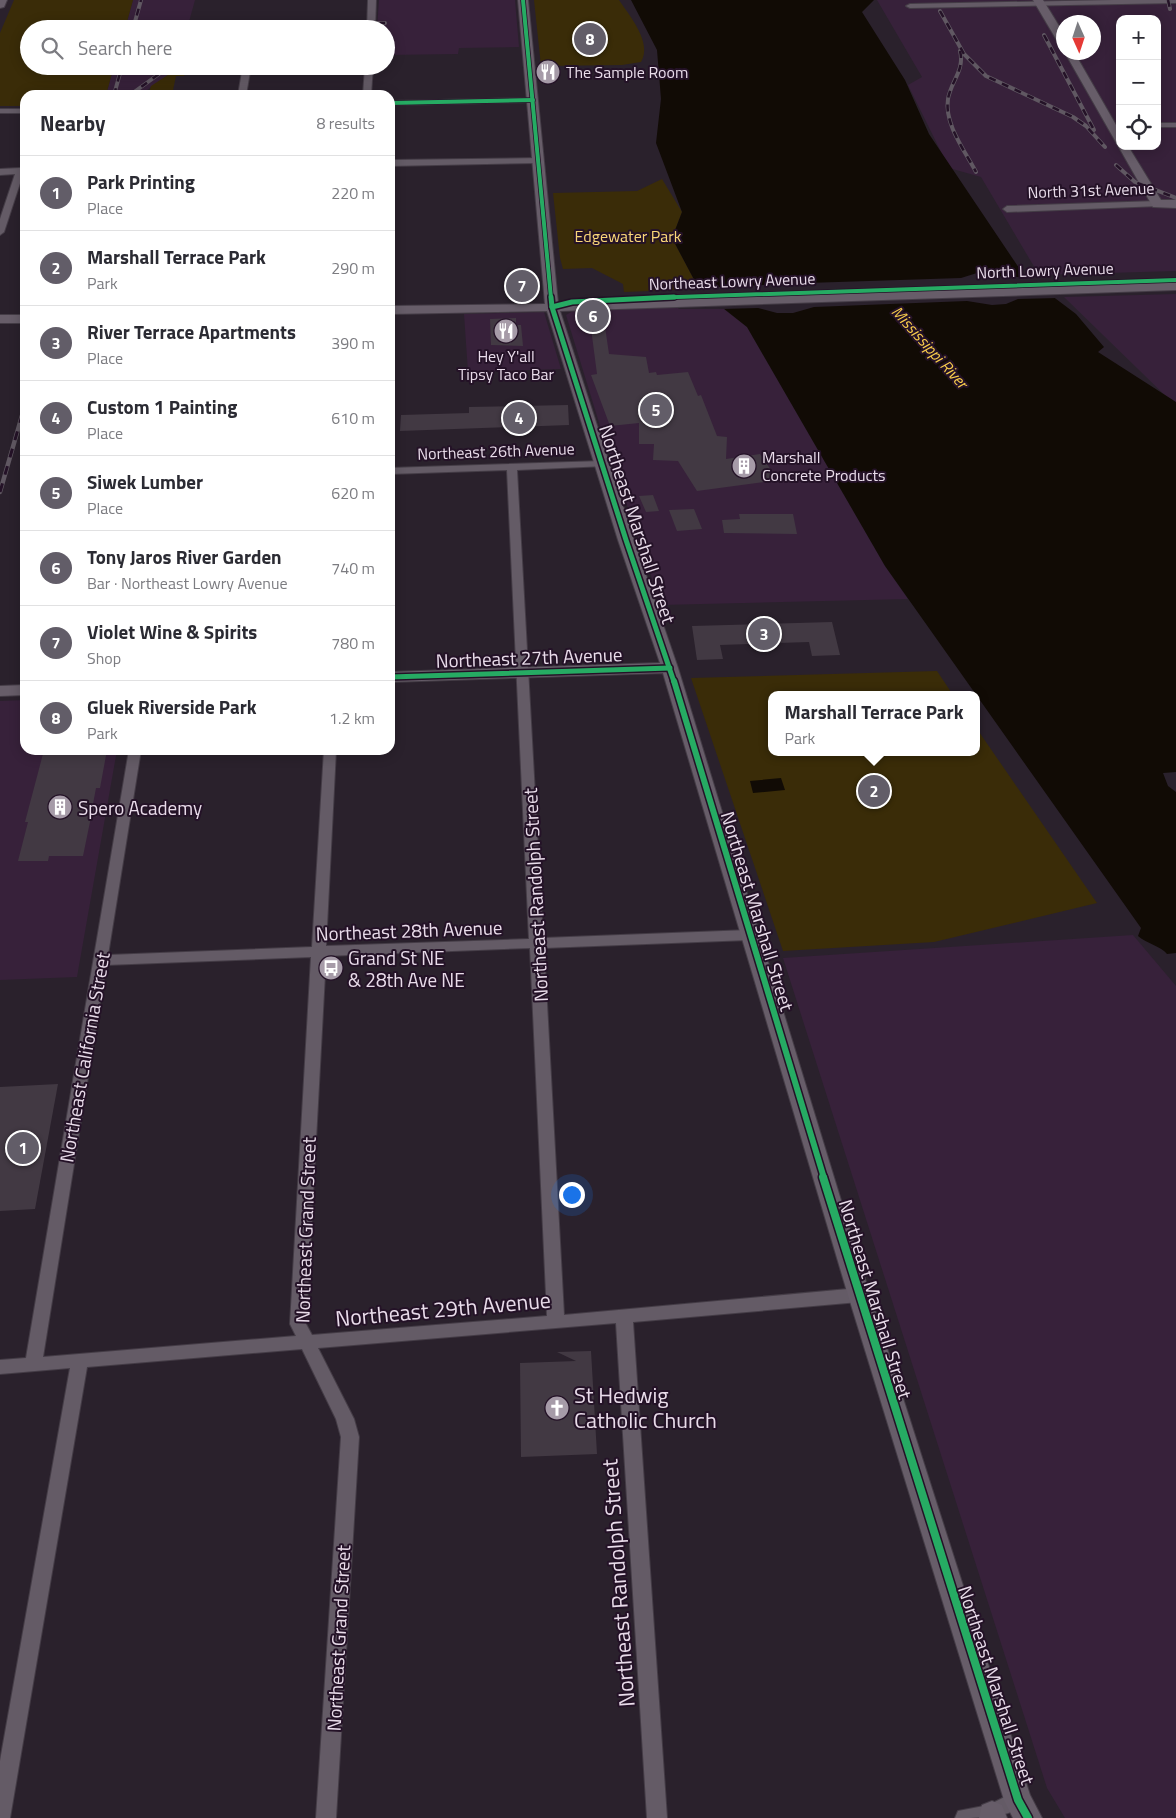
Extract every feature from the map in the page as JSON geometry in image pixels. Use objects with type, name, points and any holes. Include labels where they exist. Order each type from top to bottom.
[{"type":"street","points":[[0,5],[2,0]]},
{"type":"street","points":[[371,20],[372,0]]},
{"type":"street","name":"Northeast Marshall Street","points":[[523,0],[552,307],[670,668],[859,1295],[1023,1809]]},
{"type":"street","points":[[910,6],[1039,2],[1176,1]]},
{"type":"street","points":[[1039,2],[1056,31]]},
{"type":"street","points":[[1073,60],[1115,126]]},
{"type":"street","points":[[243,90],[245,75]]},
{"type":"street","points":[[367,90],[368,75]]},
{"type":"street","points":[[395,103],[533,100]]},
{"type":"street","points":[[0,111],[20,111]]},
{"type":"street","points":[[1161,125],[1176,124]]},
{"type":"street","points":[[1124,150],[1157,204]]},
{"type":"street","points":[[395,163],[537,160]]},
{"type":"street","points":[[0,172],[20,172],[0,232]]},
{"type":"street","name":"North 31st Avenue","points":[[1007,209],[1176,204]]},
{"type":"street","name":"North Lowry Avenue","points":[[918,290],[1176,280]]},
{"type":"street","name":"North Lowry Avenue","points":[[918,290],[1176,286]]},
{"type":"street","name":"Northeast Lowry Avenue","points":[[395,310],[552,307],[918,290]]},
{"type":"street","points":[[0,319],[20,319]]},
{"type":"street","name":"Northeast 26th Avenue","points":[[395,471],[602,464]]},
{"type":"street","name":"Northeast Randolph Street","points":[[512,467],[556,1322]]},
{"type":"street","name":"Northeast 27th Avenue","points":[[395,677],[670,668]]},
{"type":"street","points":[[0,691],[20,690]]},
{"type":"street","name":"Northeast California Street","points":[[33,1364],[134,755]]},
{"type":"street","name":"Northeast Grand Street","points":[[326,1818],[350,1437],[346,1419],[298,1324],[330,755]]},
{"type":"street","name":"Northeast 28th Avenue","points":[[100,960],[749,935]]},
{"type":"street","name":"Northeast 29th Avenue","points":[[0,1367],[307,1343],[859,1295]]},
{"type":"street","name":"Northeast Randolph Street","points":[[624,1316],[657,1818]]},
{"type":"street","points":[[0,1818],[80,1361]]},
{"type":"street","points":[[965,1818],[993,1817],[1023,1809]]},
{"type":"shaded area","points":[[133,0],[195,0],[189,20],[127,20]]},
{"type":"shaded area","points":[[379,0],[515,0],[519,47],[459,48],[458,54],[395,55],[395,20],[378,20]]},
{"type":"shaded area","points":[[877,0],[1176,0],[1176,271],[1039,275],[981,177],[949,168],[908,85],[922,77]]},
{"type":"shaded area","points":[[112,75],[168,75],[147,90],[107,90]]},
{"type":"shaded area","points":[[1176,294],[1176,406],[1064,297]]},
{"type":"shaded area","points":[[676,306],[679,309],[724,309],[747,327],[885,566],[908,599],[661,605],[601,429],[566,315],[573,311]]},
{"type":"shaded area","points":[[544,312],[561,369],[468,372],[464,314]]},
{"type":"shaded area","points":[[20,700],[20,755],[116,755],[77,977],[0,980],[0,701]]},
{"type":"shaded area","points":[[1133,935],[1176,986],[1176,1818],[1065,1818],[1047,1788],[783,958]]},
{"type":"green space","points":[[14,0],[133,0],[127,20],[20,20],[20,75],[112,75],[107,90],[20,90],[20,106],[0,106],[0,33]]},
{"type":"green space","points":[[534,0],[619,0],[634,21],[642,38],[644,54],[641,62],[622,65],[541,66]]},
{"type":"green space","points":[[168,75],[184,75],[176,76],[173,90],[150,90],[151,86]]},
{"type":"green space","name":"Edgewater Park","points":[[662,179],[682,212],[672,238],[699,289],[624,292],[623,284],[592,268],[563,269],[560,258],[553,193],[637,191]]},
{"type":"green space","points":[[937,671],[950,691],[768,691],[768,756],[980,756],[980,733],[1097,903],[934,942],[783,951],[691,678]]},
{"type":"water","name":"Mississippi River","points":[[631,0],[874,0],[862,12],[905,80],[929,134],[1023,274],[1076,314],[1104,347],[1098,352],[1176,402],[1176,772],[1163,773],[1168,786],[1176,792],[1176,953],[1167,954],[1138,936],[1141,928],[980,700],[980,691],[973,691],[885,566],[747,327],[699,289],[672,238],[682,212],[656,143],[661,99],[657,50]]},
{"type":"water","points":[[781,778],[785,790],[753,793],[750,781]]},
{"type":"pier","points":[[977,273],[1006,277],[1031,277],[1058,298],[1018,299],[1006,304],[992,305],[967,301],[814,307],[793,313],[777,313],[758,308],[721,309],[695,288],[764,285],[779,280],[807,283],[961,278]]},
{"type":"building","points":[[589,313],[603,313],[609,354],[646,357],[649,373],[656,372],[657,375],[688,372],[698,396],[701,395],[717,436],[727,437],[726,459],[760,454],[778,480],[697,491],[678,461],[653,460],[654,444],[639,444],[639,423],[610,426],[591,375],[597,374]]},
{"type":"building","name":"Hey Y'all Tipsy Taco Bar","points":[[516,318],[516,325],[521,325],[523,346],[491,345],[490,319]]},
{"type":"building","points":[[568,405],[569,425],[400,431],[401,415],[469,413],[469,407]]},
{"type":"building","points":[[653,495],[659,511],[646,512],[639,496]]},
{"type":"building","points":[[694,509],[702,529],[677,531],[669,510]]},
{"type":"building","name":"Marshall Concrete Products","points":[[739,514],[793,514],[797,534],[724,533],[722,520],[740,519]]},
{"type":"building","points":[[832,622],[840,655],[812,656],[809,642],[720,645],[723,659],[697,660],[692,626]]},
{"type":"building","name":"Spero Academy","points":[[43,755],[106,755],[100,788],[96,788],[93,804],[97,817],[91,817],[83,856],[49,856],[48,861],[18,861],[28,822],[25,822]]},
{"type":"building","points":[[58,1084],[35,1209],[0,1211],[0,1087]]},
{"type":"building","name":"St Hedwig Catholic Church","points":[[591,1351],[597,1454],[521,1457],[520,1363],[576,1361],[557,1352]]},
{"type":"railway","points":[[135,20],[141,0]]},
{"type":"railway","points":[[1168,0],[1170,9]]},
{"type":"railway","points":[[940,11],[964,54],[986,76],[1073,117],[1086,126],[1105,147]]},
{"type":"railway","points":[[1044,35],[1094,130]]},
{"type":"railway","points":[[960,51],[961,64],[948,99],[949,118],[956,137],[976,172]]},
{"type":"railway","points":[[115,90],[120,75]]},
{"type":"railway","points":[[137,90],[158,75]]},
{"type":"railway","points":[[1116,165],[1135,182],[1176,198]]},
{"type":"railway","points":[[0,492],[20,422]]},
{"type":"cycle path","points":[[523,0],[552,307],[626,540],[670,668],[859,1295],[1018,1800],[1028,1818]]},
{"type":"cycle path","points":[[395,103],[533,100]]},
{"type":"cycle path","points":[[552,307],[572,302],[675,297],[1176,280]]},
{"type":"cycle path","points":[[395,677],[670,668]]},
{"type":"place","name":"Gluek Riverside Park","points":[[590,39]]},
{"type":"place","name":"The Sample Room","points":[[548,72]]},
{"type":"place","name":"Violet Wine & Spirits","points":[[522,286]]},
{"type":"place","name":"Tony Jaros River Garden","points":[[593,316]]},
{"type":"place","name":"Hey Y'all Tipsy Taco Bar","points":[[506,331]]},
{"type":"place","name":"Siwek Lumber","points":[[656,410]]},
{"type":"place","name":"Custom 1 Painting","points":[[519,418]]},
{"type":"place","name":"Marshall Concrete Products","points":[[744,466]]},
{"type":"place","name":"River Terrace Apartments","points":[[764,634]]},
{"type":"place","name":"Marshall Terrace Park","points":[[874,791]]},
{"type":"place","name":"Spero Academy","points":[[60,807]]},
{"type":"place","name":"Grand St NE & 28th Ave NE","points":[[331,968]]},
{"type":"place","name":"Park Printing","points":[[23,1148]]},
{"type":"place","name":"St Hedwig Catholic Church","points":[[557,1408]]}]
